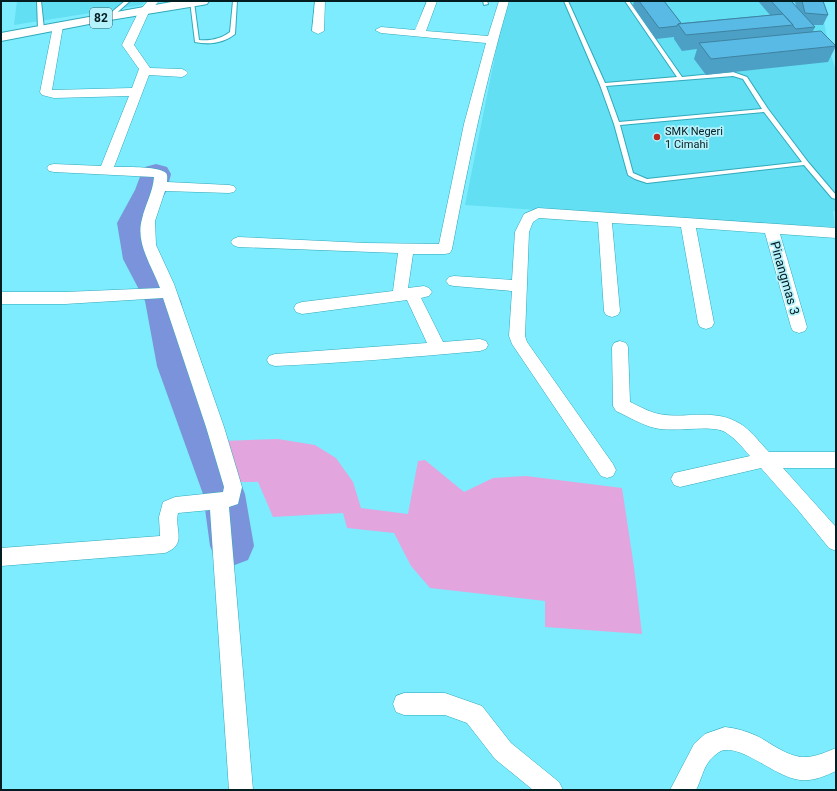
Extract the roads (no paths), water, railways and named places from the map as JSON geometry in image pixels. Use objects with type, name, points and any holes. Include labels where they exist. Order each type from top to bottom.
[{"type":"main road","name":"82","points":[[1,37],[110,16],[197,2]]},
{"type":"street","points":[[106,171],[144,71],[143,66],[128,45],[144,11],[154,1]]},
{"type":"street","points":[[318,31],[320,1]]},
{"type":"street","points":[[419,34],[432,1]]},
{"type":"street","points":[[238,242],[445,249],[468,130],[504,1]]},
{"type":"street","points":[[58,26],[46,92],[54,94],[135,92]]},
{"type":"street","points":[[381,30],[492,40]]},
{"type":"street","points":[[144,71],[182,74]]},
{"type":"street","points":[[1,557],[165,544],[168,542],[170,535],[168,518],[170,508],[175,505],[231,498],[233,487],[215,427],[163,293],[166,284],[149,245],[148,221],[160,186],[161,176],[157,173],[54,168]]},
{"type":"street","points":[[160,186],[230,189]]},
{"type":"street","points":[[607,470],[520,344],[517,336],[522,232],[527,218],[531,215],[538,214],[836,233]]},
{"type":"street","points":[[605,219],[612,311]]},
{"type":"street","points":[[688,224],[706,323]]},
{"type":"street","name":"Pinangmas 3","points":[[771,228],[799,327]]},
{"type":"street","points":[[406,248],[412,293],[438,349]]},
{"type":"street","points":[[454,281],[519,286]]},
{"type":"street","points":[[1,298],[65,298],[163,293]]},
{"type":"street","points":[[302,308],[412,293]]},
{"type":"street","points":[[275,360],[480,346]]},
{"type":"street","points":[[620,347],[622,406],[656,421],[674,423],[716,422],[730,426],[742,435],[805,504],[836,542]]},
{"type":"street","points":[[680,479],[764,460],[836,460]]},
{"type":"street","points":[[222,500],[241,790]]},
{"type":"street","points":[[404,704],[445,704],[474,714],[503,751],[551,790]]},
{"type":"street","points":[[682,790],[701,752],[715,741],[730,737],[743,741],[772,758],[795,768],[821,767],[836,760]]},
{"type":"lane","points":[[39,1],[41,30]]},
{"type":"lane","points":[[110,16],[128,1]]},
{"type":"lane","points":[[197,2],[195,34],[197,41],[202,42],[220,39],[233,33],[235,1]]},
{"type":"lane","points":[[566,1],[603,85],[617,124],[630,174],[647,181],[806,163]]},
{"type":"lane","points":[[627,1],[680,78]]},
{"type":"lane","points":[[603,85],[733,74],[740,75],[745,78],[766,110],[834,197]]},
{"type":"lane","points":[[617,124],[766,110]]},
{"type":"waterway","points":[[156,174],[151,190],[133,223],[140,259],[163,301],[176,366],[224,494],[232,546]]},
{"type":"place","name":"SMK Negeri 1 Cimahi","points":[[657,137]]}]
